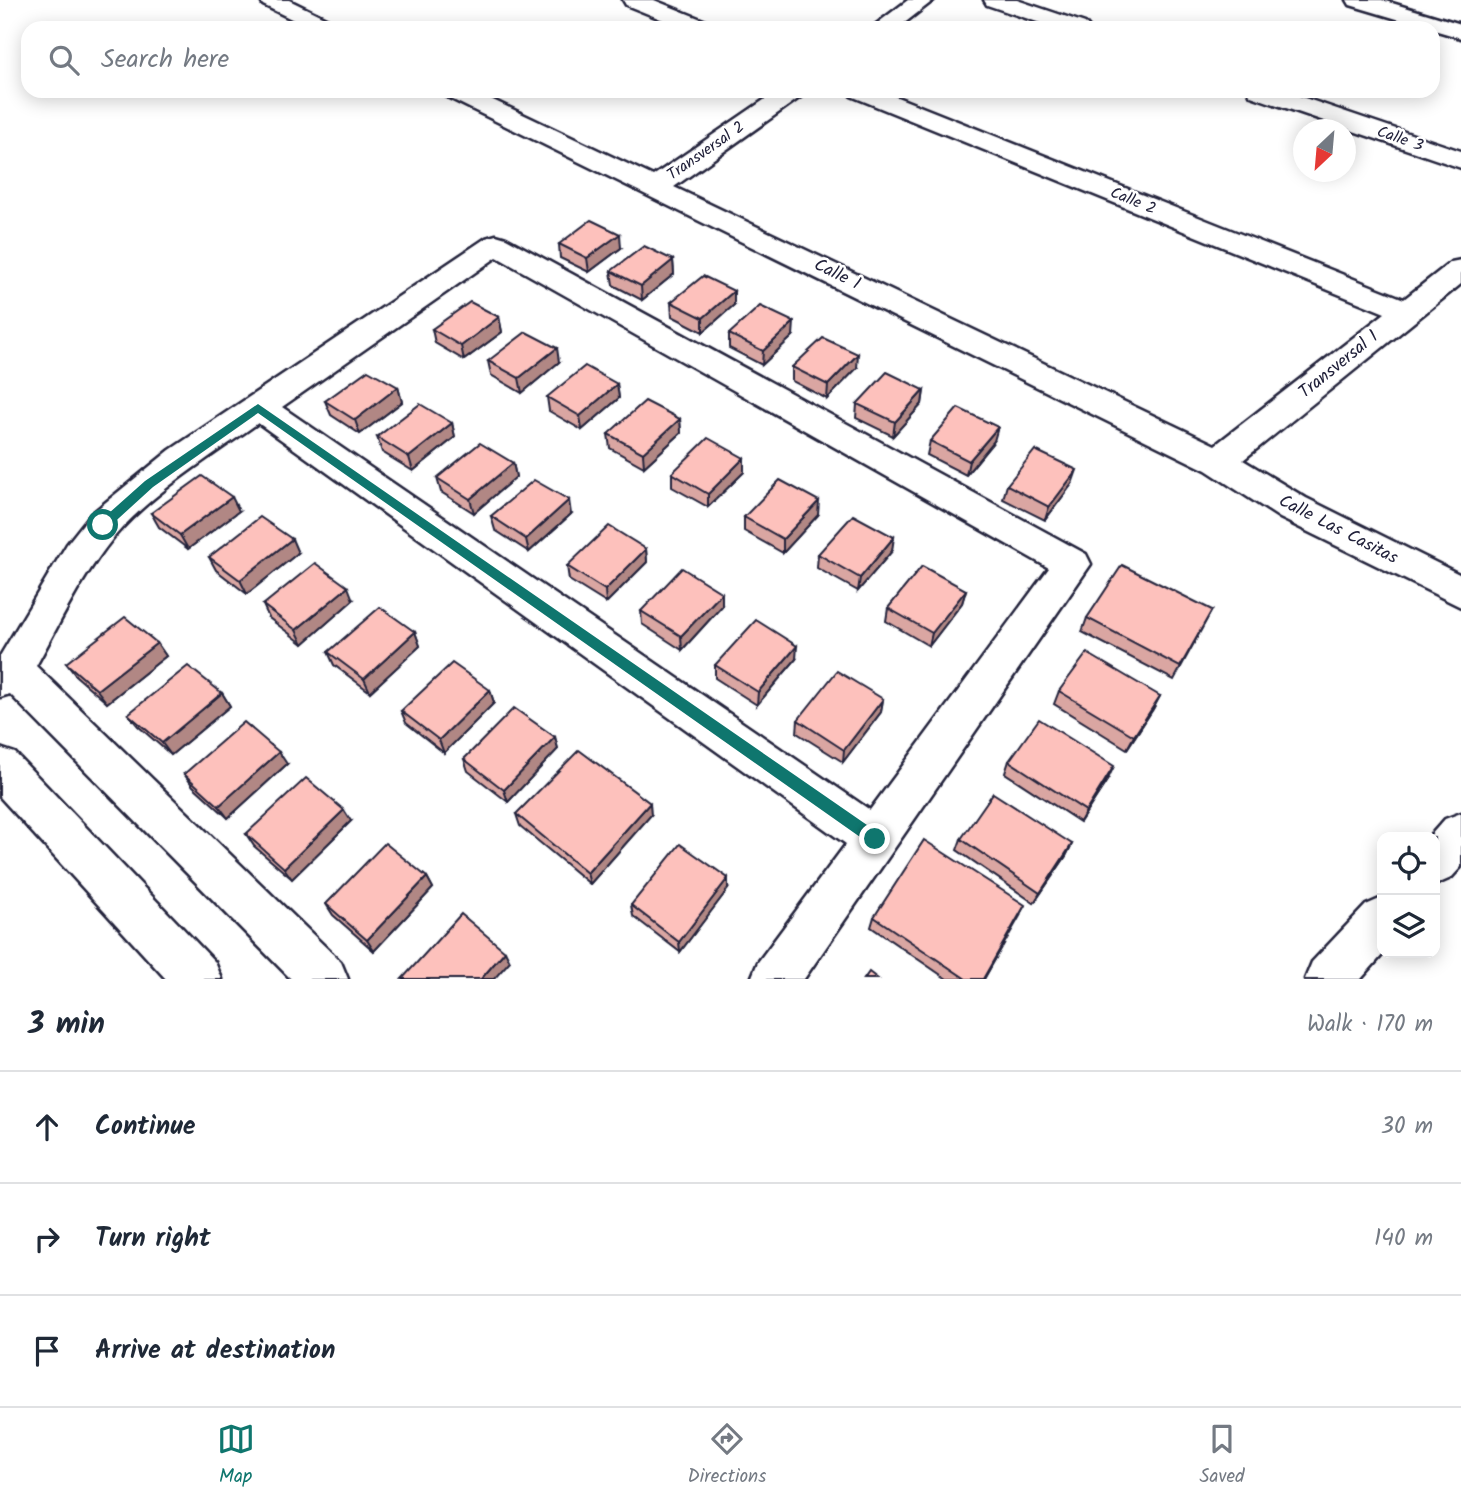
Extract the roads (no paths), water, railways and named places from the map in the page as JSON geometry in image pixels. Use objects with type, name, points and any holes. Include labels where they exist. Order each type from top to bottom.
[{"type":"street","points":[[271,0],[314,21]]},
{"type":"street","points":[[634,0],[686,21]]},
{"type":"street","points":[[893,21],[923,0]]},
{"type":"street","points":[[995,0],[1056,21]]},
{"type":"street","points":[[1358,0],[1428,21]]},
{"type":"street","points":[[1440,25],[1461,31]]},
{"type":"street","name":"Calle 1","points":[[468,98],[1218,461]]},
{"type":"street","name":"Transversal 2","points":[[654,188],[783,98]]},
{"type":"street","name":"Calle 2","points":[[877,98],[1407,311]]},
{"type":"street","name":"Calle 3","points":[[1280,98],[1461,160]]},
{"type":"street","points":[[324,979],[6,675],[80,554],[103,525],[149,484],[496,244],[1073,564],[775,979]]},
{"type":"street","name":"Transversal 1","points":[[1218,461],[1461,269]]},
{"type":"street","points":[[258,407],[875,839]]},
{"type":"street","name":"Calle Las Casitas","points":[[1218,461],[1293,508],[1461,592]]},
{"type":"street","points":[[0,767],[198,979]]},
{"type":"street","points":[[1440,857],[1461,834]]},
{"type":"street","points":[[1329,979],[1377,926]]}]
